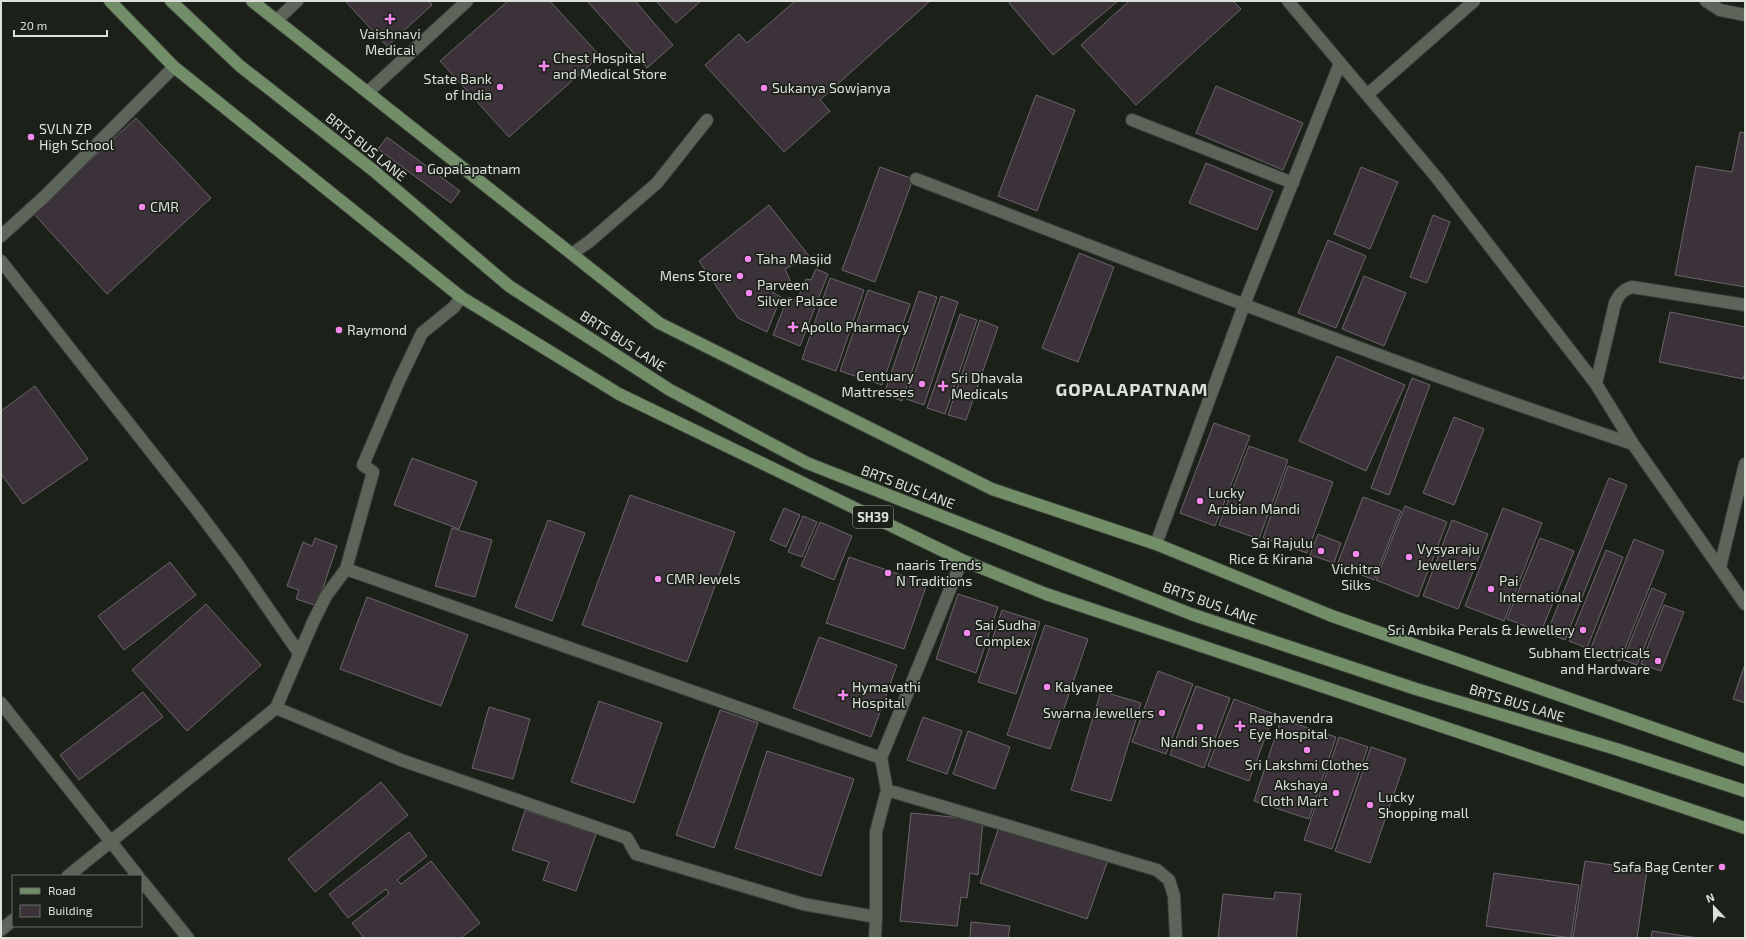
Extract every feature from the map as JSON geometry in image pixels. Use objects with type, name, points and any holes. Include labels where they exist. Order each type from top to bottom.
[{"type":"main road","name":"SH39","points":[[110,1],[174,67],[461,297],[619,394],[962,560],[1046,594],[1745,828]]},
{"type":"main road","name":"BRTS BUS LANE","points":[[171,1],[240,66],[374,171],[509,286],[670,390],[807,463],[1191,614],[1416,689],[1616,749],[1745,791]]},
{"type":"main road","points":[[252,1],[659,323],[985,486],[1156,544],[1332,616],[1745,760]]},
{"type":"street","points":[[277,20],[297,1]]},
{"type":"street","points":[[368,92],[467,1]]},
{"type":"street","points":[[1288,1],[1437,178],[1596,384],[1633,444],[1745,604]]},
{"type":"street","points":[[1367,95],[1474,1]]},
{"type":"street","points":[[1706,1],[1720,10],[1745,15]]},
{"type":"street","points":[[1156,544],[1244,305],[1340,63]]},
{"type":"street","points":[[1,236],[44,197],[174,67]]},
{"type":"street","points":[[572,254],[590,241],[658,183],[707,120]]},
{"type":"street","points":[[1132,120],[1292,183]]},
{"type":"street","points":[[916,179],[1244,305],[1518,406],[1633,444]]},
{"type":"street","points":[[1,261],[205,522],[299,653]]},
{"type":"street","points":[[1596,384],[1615,303],[1619,294],[1624,290],[1632,287],[1745,305]]},
{"type":"street","points":[[69,875],[276,708],[299,653],[326,596],[338,582],[346,569],[373,472],[363,465],[399,381],[422,333],[454,307],[461,297]]},
{"type":"street","points":[[1720,567],[1745,464]]},
{"type":"street","points":[[876,938],[876,832],[887,790],[881,758],[962,560]]},
{"type":"street","points":[[346,569],[881,758]]},
{"type":"street","points":[[1,702],[137,875]]},
{"type":"street","points":[[276,708],[401,760],[626,838],[636,854],[803,904],[876,917]]},
{"type":"street","points":[[887,790],[1157,870],[1169,880],[1174,896],[1176,938]]},
{"type":"street","points":[[142,881],[188,938]]},
{"type":"street","points":[[1,930],[12,921]]},
{"type":"building","points":[[345,1],[429,1],[432,5],[387,46]]},
{"type":"building","points":[[508,1],[550,1],[600,56],[509,137],[440,61]]},
{"type":"building","points":[[587,1],[635,1],[673,45],[647,68]]},
{"type":"building","points":[[656,1],[701,1],[676,23]]},
{"type":"building","points":[[795,1],[930,1],[820,100],[830,111],[784,152],[705,65],[739,34],[747,43]]},
{"type":"building","points":[[1011,1],[1118,1],[1053,55],[1009,3]]},
{"type":"building","points":[[1129,1],[1233,1],[1241,9],[1136,105],[1081,45]]},
{"type":"building","points":[[1216,86],[1303,123],[1283,170],[1196,133]]},
{"type":"building","points":[[1036,95],[1075,110],[1037,211],[998,196]]},
{"type":"building","points":[[136,118],[211,198],[107,294],[33,213]]},
{"type":"building","points":[[1740,132],[1745,133],[1745,287],[1675,275],[1696,166],[1732,172]]},
{"type":"building","points":[[387,137],[460,191],[451,203],[378,149]]},
{"type":"building","points":[[1206,163],[1273,191],[1257,230],[1189,203]]},
{"type":"building","points":[[880,167],[913,179],[875,282],[842,270]]},
{"type":"building","points":[[1361,167],[1398,182],[1370,249],[1334,234]]},
{"type":"building","points":[[769,205],[809,256],[785,269],[792,285],[788,287],[779,282],[772,292],[781,297],[767,332],[738,318],[699,261]]},
{"type":"building","points":[[1433,215],[1450,222],[1427,283],[1410,277]]},
{"type":"building","points":[[1328,240],[1366,256],[1336,328],[1298,313]]},
{"type":"building","points":[[1079,253],[1114,267],[1078,362],[1042,348]]},
{"type":"building","points":[[816,269],[828,274],[800,346],[773,335],[788,297],[797,300],[806,279],[811,280]]},
{"type":"building","points":[[1364,276],[1406,293],[1384,346],[1342,329]]},
{"type":"building","points":[[830,278],[864,290],[836,371],[802,359]]},
{"type":"building","points":[[868,290],[910,304],[882,385],[840,371]]},
{"type":"building","points":[[919,291],[937,297],[902,401],[884,394]]},
{"type":"building","points":[[941,296],[958,302],[924,405],[906,399]]},
{"type":"building","points":[[1670,312],[1745,327],[1745,372],[1743,379],[1659,362]]},
{"type":"building","points":[[960,314],[977,320],[945,414],[927,408]]},
{"type":"building","points":[[980,320],[998,327],[966,420],[948,415]]},
{"type":"building","points":[[1337,356],[1405,385],[1366,471],[1299,441]]},
{"type":"building","points":[[1412,378],[1430,385],[1389,495],[1371,488]]},
{"type":"building","points":[[35,386],[88,459],[23,504],[1,474],[1,411]]},
{"type":"building","points":[[1454,417],[1484,429],[1454,505],[1423,493]]},
{"type":"building","points":[[1214,423],[1250,436],[1215,526],[1180,513]]},
{"type":"building","points":[[1249,446],[1288,460],[1259,539],[1219,525]]},
{"type":"building","points":[[412,458],[477,482],[459,529],[394,505]]},
{"type":"building","points":[[1288,466],[1333,482],[1307,553],[1263,538]]},
{"type":"building","points":[[1609,478],[1627,485],[1565,640],[1547,633]]},
{"type":"building","name":"CMR Jewels","points":[[630,495],[735,532],[687,662],[582,625]]},
{"type":"building","points":[[1363,497],[1401,511],[1374,580],[1337,565]]},
{"type":"building","name":"Vysyaraju Jewellers","points":[[1405,506],[1447,522],[1418,597],[1376,580]]},
{"type":"building","points":[[784,508],[800,515],[786,547],[770,540]]},
{"type":"building","points":[[1503,508],[1542,523],[1504,621],[1465,606]]},
{"type":"building","points":[[803,516],[817,522],[802,557],[788,552]]},
{"type":"building","points":[[548,520],[585,533],[552,621],[515,607]]},
{"type":"building","points":[[1452,520],[1488,534],[1458,609],[1423,596]]},
{"type":"building","points":[[820,522],[852,536],[834,580],[801,566]]},
{"type":"building","points":[[452,528],[492,540],[475,597],[435,586]]},
{"type":"building","points":[[1318,534],[1341,543],[1334,563],[1310,555]]},
{"type":"building","points":[[315,538],[337,546],[317,606],[296,599],[299,590],[287,586],[303,542],[312,546]]},
{"type":"building","points":[[1540,538],[1574,551],[1541,632],[1507,619]]},
{"type":"building","points":[[1634,539],[1664,551],[1620,661],[1590,650]]},
{"type":"building","points":[[1606,550],[1623,557],[1587,648],[1569,641]]},
{"type":"building","points":[[849,557],[927,584],[904,649],[826,623]]},
{"type":"building","points":[[170,562],[196,595],[124,650],[98,616]]},
{"type":"building","points":[[1652,588],[1666,594],[1637,665],[1623,660]]},
{"type":"building","name":"Sai Sudha Complex","points":[[958,594],[998,607],[976,673],[936,659]]},
{"type":"building","points":[[367,597],[468,635],[441,706],[340,669]]},
{"type":"building","points":[[206,604],[261,665],[187,731],[132,670]]},
{"type":"building","points":[[1664,605],[1684,612],[1661,671],[1641,664]]},
{"type":"building","points":[[1002,610],[1040,622],[1016,694],[978,682]]},
{"type":"building","name":"Kalyanee","points":[[1045,625],[1088,639],[1050,749],[1007,735]]},
{"type":"building","points":[[819,637],[897,665],[871,737],[793,708]]},
{"type":"building","points":[[1745,664],[1745,703],[1733,699]]},
{"type":"building","name":"Swarna Jewellers","points":[[1158,671],[1193,684],[1166,754],[1132,742]]},
{"type":"building","name":"Nandi Shoes","points":[[1196,686],[1230,698],[1204,768],[1170,755]]},
{"type":"building","points":[[1101,691],[1141,703],[1111,801],[1071,790]]},
{"type":"building","points":[[143,692],[163,717],[79,780],[60,755]]},
{"type":"building","points":[[1234,699],[1274,714],[1249,781],[1208,766]]},
{"type":"building","points":[[599,701],[662,723],[634,803],[571,782]]},
{"type":"building","points":[[489,707],[530,719],[513,779],[472,768]]},
{"type":"building","points":[[720,710],[758,723],[714,848],[676,835]]},
{"type":"building","points":[[923,717],[962,731],[947,774],[907,760]]},
{"type":"building","points":[[1281,719],[1336,737],[1309,819],[1254,801]]},
{"type":"building","points":[[968,731],[1010,747],[995,789],[953,774]]},
{"type":"building","name":"Akshaya Cloth Mart","points":[[1339,737],[1368,747],[1332,849],[1304,840]]},
{"type":"building","name":"Lucky Shopping mall","points":[[1371,747],[1406,759],[1370,863],[1335,851]]},
{"type":"building","points":[[767,751],[854,779],[821,876],[735,848]]},
{"type":"building","points":[[381,782],[408,815],[315,892],[288,859]]},
{"type":"building","points":[[525,810],[596,834],[576,891],[543,880],[549,862],[512,850]]},
{"type":"building","points":[[911,813],[983,820],[978,875],[970,873],[967,898],[961,897],[957,926],[900,921]]},
{"type":"building","points":[[1000,824],[1108,860],[1087,919],[980,883]]},
{"type":"building","points":[[409,832],[427,856],[397,880],[401,884],[431,861],[480,923],[461,938],[364,938],[352,923],[389,894],[386,889],[348,918],[329,894]]},
{"type":"building","points":[[1585,861],[1647,870],[1637,938],[1573,938]]},
{"type":"building","points":[[1494,873],[1579,885],[1571,938],[1486,926]]},
{"type":"building","points":[[1275,892],[1301,894],[1296,938],[1218,938],[1223,894],[1274,899]]},
{"type":"building","points":[[971,922],[1010,926],[1008,938],[970,938]]},
{"type":"building","points":[[1652,931],[1698,938],[1651,938]]},
{"type":"place","name":"Vaishnavi Medical","points":[[390,19]]},
{"type":"place","name":"Chest Hospital and Medical Store","points":[[544,66]]},
{"type":"place","name":"State Bank of India","points":[[500,87]]},
{"type":"place","name":"Sukanya Sowjanya","points":[[764,88]]},
{"type":"place","name":"SVLN ZP High School","points":[[31,137]]},
{"type":"place","name":"Gopalapatnam","points":[[419,169]]},
{"type":"place","name":"CMR","points":[[142,207]]},
{"type":"place","name":"Taha Masjid","points":[[748,259]]},
{"type":"place","name":"Mens Store","points":[[740,276]]},
{"type":"place","name":"Parveen Silver Palace","points":[[749,293]]},
{"type":"place","name":"Apollo Pharmacy","points":[[793,327]]},
{"type":"place","name":"Raymond","points":[[339,330]]},
{"type":"place","name":"Centuary Mattresses","points":[[922,384]]},
{"type":"place","name":"Sri Dhavala Medicals","points":[[943,386]]},
{"type":"place","name":"Lucky Arabian Mandi","points":[[1200,501]]},
{"type":"place","name":"Sai Rajulu Rice & Kirana","points":[[1321,551]]},
{"type":"place","name":"Vichitra Silks","points":[[1356,554]]},
{"type":"place","name":"Vysyaraju Jewellers","points":[[1409,557]]},
{"type":"place","name":"naaris Trends N Traditions","points":[[888,573]]},
{"type":"place","name":"CMR Jewels","points":[[658,579]]},
{"type":"place","name":"Pai International","points":[[1491,589]]},
{"type":"place","name":"Sri Ambika Perals & Jewellery","points":[[1583,630]]},
{"type":"place","name":"Sai Sudha Complex","points":[[967,633]]},
{"type":"place","name":"Subham Electricals and Hardware","points":[[1658,661]]},
{"type":"place","name":"Kalyanee","points":[[1047,687]]},
{"type":"place","name":"Hymavathi Hospital","points":[[843,695]]},
{"type":"place","name":"Swarna Jewellers","points":[[1162,713]]},
{"type":"place","name":"Raghavendra Eye Hospital","points":[[1240,726]]},
{"type":"place","name":"Nandi Shoes","points":[[1200,727]]},
{"type":"place","name":"Sri Lakshmi Clothes","points":[[1307,750]]},
{"type":"place","name":"Akshaya Cloth Mart","points":[[1336,793]]},
{"type":"place","name":"Lucky Shopping mall","points":[[1370,805]]},
{"type":"place","name":"Safa Bag Center","points":[[1722,867]]},
{"type":"district","name":"GOPALAPATNAM","points":[[1132,390]]}]
